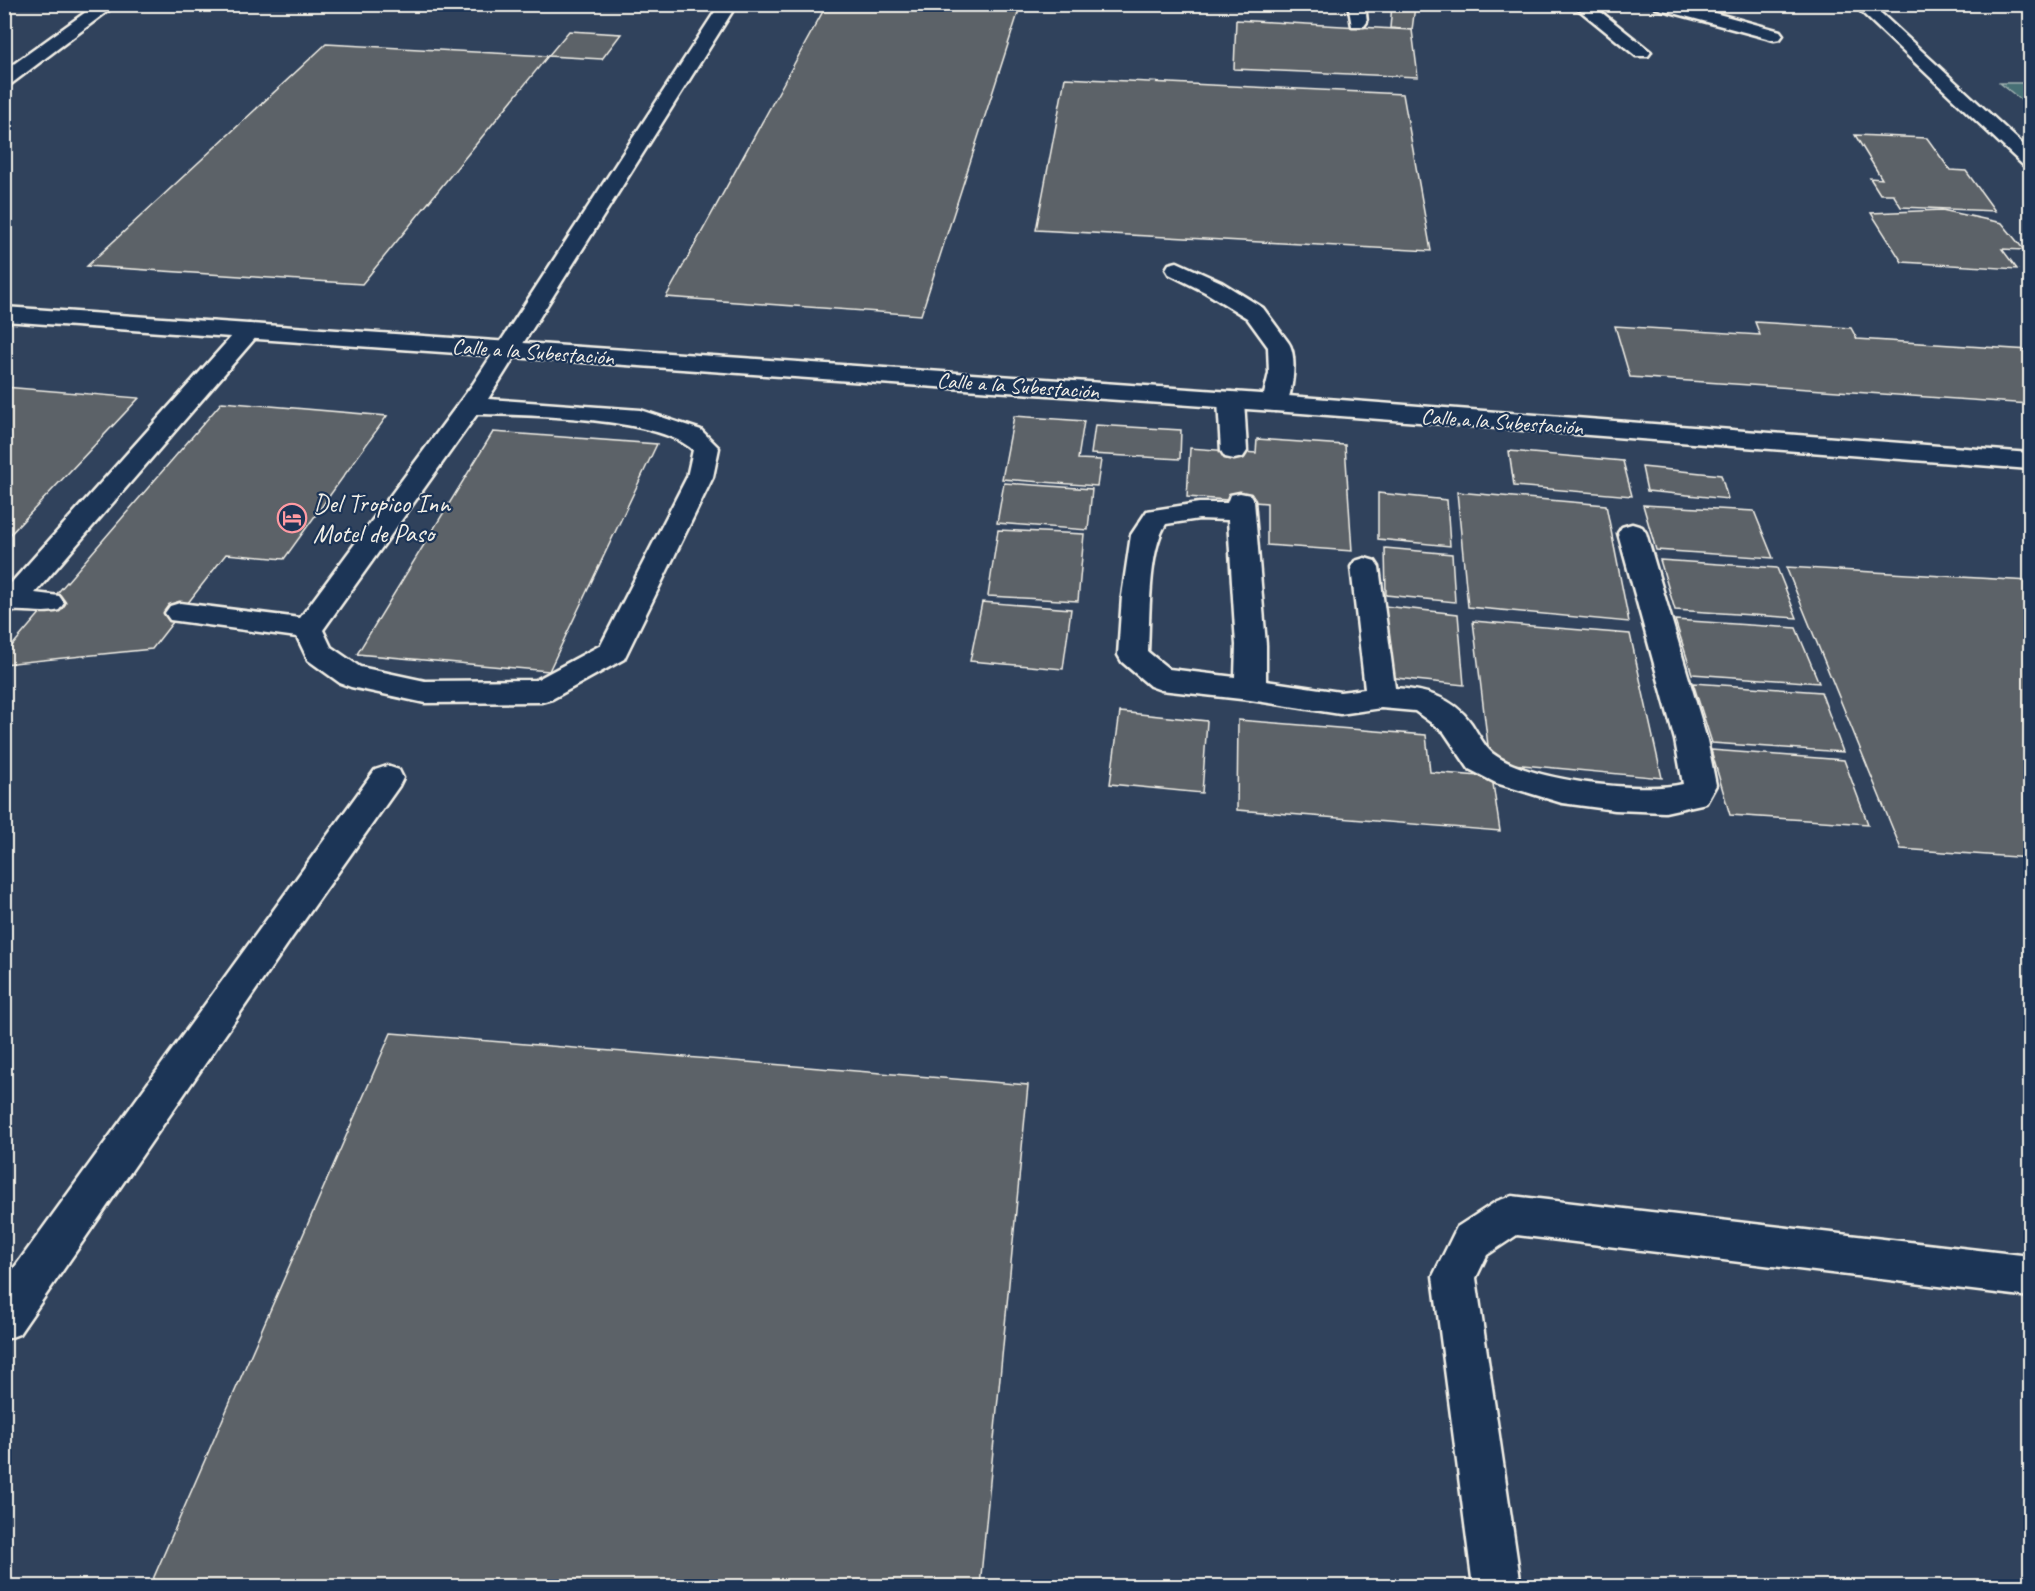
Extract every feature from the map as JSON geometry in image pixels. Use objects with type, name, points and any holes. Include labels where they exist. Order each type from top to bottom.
[{"type":"street","points":[[4,80],[109,4]]},
{"type":"street","points":[[308,629],[470,406],[729,4]]},
{"type":"street","points":[[1580,4],[1642,52]]},
{"type":"street","points":[[1661,4],[1774,35]]},
{"type":"street","points":[[1861,4],[2031,160]]},
{"type":"street","points":[[1177,269],[1213,287],[1256,314],[1280,347],[1281,373],[1275,403]]},
{"type":"street","name":"Calle a la Subestación","points":[[4,315],[1275,403],[2031,461]]},
{"type":"street","points":[[8,602],[249,331]]},
{"type":"street","points":[[1231,400],[1234,452]]},
{"type":"street","points":[[308,629],[319,653],[351,676],[425,692],[541,691],[613,652],[700,477],[705,448],[692,435],[640,418],[514,407],[470,406]]},
{"type":"street","points":[[1250,689],[1251,645],[1240,506],[1157,517],[1145,535],[1136,596],[1133,655],[1161,679],[1250,689],[1340,703],[1381,697],[1423,701],[1455,724],[1479,761],[1508,775],[1562,791],[1614,798],[1665,800],[1694,794],[1700,785],[1691,740],[1632,533]]},
{"type":"street","points":[[1365,567],[1381,697]]},
{"type":"street","points":[[8,602],[49,603]]},
{"type":"street","points":[[180,613],[308,629]]},
{"type":"street","points":[[4,1319],[387,778]]},
{"type":"street","points":[[1497,1587],[1454,1276],[1472,1241],[1512,1215],[2031,1277]]},
{"type":"green space","points":[[2000,83],[2030,83],[2030,107]]},
{"type":"building","points":[[827,4],[1021,4],[921,315],[666,297]]},
{"type":"building","points":[[1392,5],[1415,6],[1412,30],[1390,28]]},
{"type":"building","points":[[1236,20],[1412,30],[1418,77],[1234,69]]},
{"type":"building","points":[[569,31],[621,34],[602,59],[548,56]]},
{"type":"building","points":[[326,44],[548,56],[362,284],[87,266]]},
{"type":"building","points":[[1065,78],[1403,94],[1431,251],[1036,230]]},
{"type":"building","points":[[1855,135],[1927,138],[1950,170],[1966,171],[1995,211],[1901,207],[1893,194],[1880,194],[1870,178],[1882,179]]},
{"type":"building","points":[[1942,210],[2002,223],[2024,250],[2002,249],[2017,269],[1902,262],[1871,213]]},
{"type":"building","points":[[1755,322],[1851,328],[1857,339],[2030,350],[2030,404],[1630,377],[1615,326],[1760,335]]},
{"type":"building","points":[[4,387],[139,398],[4,541]]},
{"type":"building","points":[[222,402],[387,416],[284,559],[226,554],[152,649],[4,664],[4,655]]},
{"type":"building","points":[[1014,416],[1084,421],[1078,459],[1101,460],[1097,486],[1002,479]]},
{"type":"building","points":[[1095,425],[1181,430],[1180,459],[1091,454]]},
{"type":"building","points":[[493,432],[657,444],[549,671],[357,654]]},
{"type":"building","points":[[1257,439],[1345,445],[1352,551],[1267,545],[1267,503],[1187,497],[1190,448],[1256,453]]},
{"type":"building","points":[[1509,451],[1623,461],[1632,496],[1514,486]]},
{"type":"building","points":[[1642,467],[1721,475],[1728,499],[1647,491]]},
{"type":"building","points":[[1004,483],[1092,489],[1088,530],[997,523]]},
{"type":"building","points":[[1457,492],[1606,505],[1629,622],[1468,607]]},
{"type":"building","points":[[1378,493],[1447,500],[1450,546],[1378,539]]},
{"type":"building","points":[[1643,505],[1754,511],[1773,558],[1656,550]]},
{"type":"building","points":[[998,530],[1084,534],[1078,601],[988,596]]},
{"type":"building","points":[[1385,548],[1452,554],[1455,602],[1386,595]]},
{"type":"building","points":[[1660,560],[1777,568],[1797,618],[1675,610]]},
{"type":"building","points":[[1786,567],[2030,581],[2030,858],[1901,849]]},
{"type":"building","points":[[982,602],[1071,609],[1063,669],[970,661]]},
{"type":"building","points":[[1384,606],[1458,614],[1464,685],[1386,677]]},
{"type":"building","points":[[1675,620],[1796,628],[1819,683],[1692,674]]},
{"type":"building","points":[[1473,621],[1630,634],[1662,778],[1490,762]]},
{"type":"building","points":[[1693,683],[1821,692],[1843,752],[1712,743]]},
{"type":"building","points":[[1120,712],[1207,721],[1202,793],[1110,784]]},
{"type":"building","points":[[1238,720],[1426,735],[1430,772],[1492,777],[1500,831],[1237,810]]},
{"type":"building","points":[[1711,750],[1844,760],[1868,824],[1730,815]]},
{"type":"building","points":[[391,1033],[1028,1085],[980,1586],[150,1586]]},
{"type":"place","name":"Del Tropico Inn Motel de Paso","points":[[292,518]]}]
